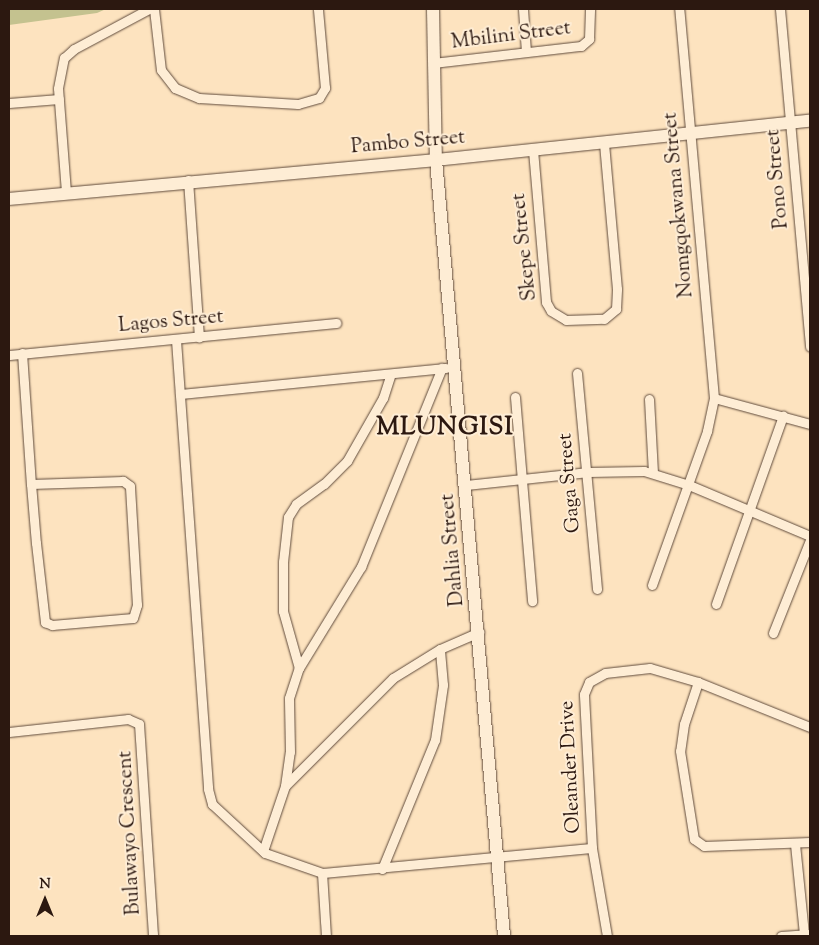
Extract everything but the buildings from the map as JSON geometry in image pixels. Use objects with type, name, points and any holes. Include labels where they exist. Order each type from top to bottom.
[{"type":"street","points":[[66,192],[59,99],[60,68],[68,53],[149,9]]},
{"type":"street","points":[[154,9],[163,74],[185,94],[219,100],[283,104],[298,104],[319,98],[326,78],[318,9]]},
{"type":"street","name":"Dahlia Street","points":[[433,9],[432,63],[436,160],[449,367],[466,485],[504,936]]},
{"type":"street","points":[[523,9],[526,52]]},
{"type":"street","name":"Mbilini Street","points":[[432,63],[586,44],[592,26],[590,9]]},
{"type":"street","name":"Nomgqokwana Street","points":[[652,585],[710,422],[714,398],[679,9]]},
{"type":"street","name":"Pono Street","points":[[780,9],[810,347]]},
{"type":"street","points":[[9,103],[59,99]]},
{"type":"street","name":"Pambo Street","points":[[9,199],[188,180],[436,160],[810,121]]},
{"type":"street","name":"Skepe Street","points":[[533,150],[546,302],[551,311],[566,320],[604,319],[616,309],[617,289],[604,142]]},
{"type":"street","points":[[188,180],[199,338]]},
{"type":"street","name":"Lagos Street","points":[[9,355],[199,338],[336,323]]},
{"type":"street","points":[[176,340],[210,798],[234,827],[263,851],[293,865],[322,873],[382,869],[592,848]]},
{"type":"street","points":[[22,353],[32,484],[45,622],[52,625],[133,618],[137,605],[130,486],[123,481],[32,484]]},
{"type":"street","points":[[180,394],[449,367]]},
{"type":"street","points":[[263,851],[285,786],[290,752],[289,698],[299,668],[361,567],[449,367]]},
{"type":"street","name":"Gaga Street","points":[[577,373],[588,472],[597,589]]},
{"type":"street","points":[[299,668],[283,611],[283,562],[288,517],[296,504],[324,484],[347,461],[383,398],[390,374]]},
{"type":"street","points":[[515,397],[532,601]]},
{"type":"street","points":[[714,398],[810,424]]},
{"type":"street","points":[[649,399],[653,473]]},
{"type":"street","points":[[716,604],[752,512],[784,416]]},
{"type":"street","points":[[466,485],[588,472],[653,473],[689,485],[810,536]]},
{"type":"street","points":[[773,632],[810,540]]},
{"type":"street","points":[[285,786],[380,689],[411,665],[440,649],[479,632]]},
{"type":"street","points":[[382,869],[435,740],[443,685],[440,649]]},
{"type":"street","name":"Oleander Drive","points":[[606,936],[592,848],[585,687],[605,673],[630,668],[664,670],[810,727]]},
{"type":"street","points":[[698,682],[684,724],[680,751],[691,834],[704,846],[810,842]]},
{"type":"street","name":"Bulawayo Crescent","points":[[9,732],[128,719],[137,721],[142,728],[153,936]]},
{"type":"street","points":[[781,936],[807,934],[795,844]]},
{"type":"street","points":[[322,873],[326,936]]},
{"type":"shaded area","points":[[9,9],[106,9],[97,13],[9,25]]},
{"type":"district","name":"MLUNGISI","points":[[445,428]]}]
